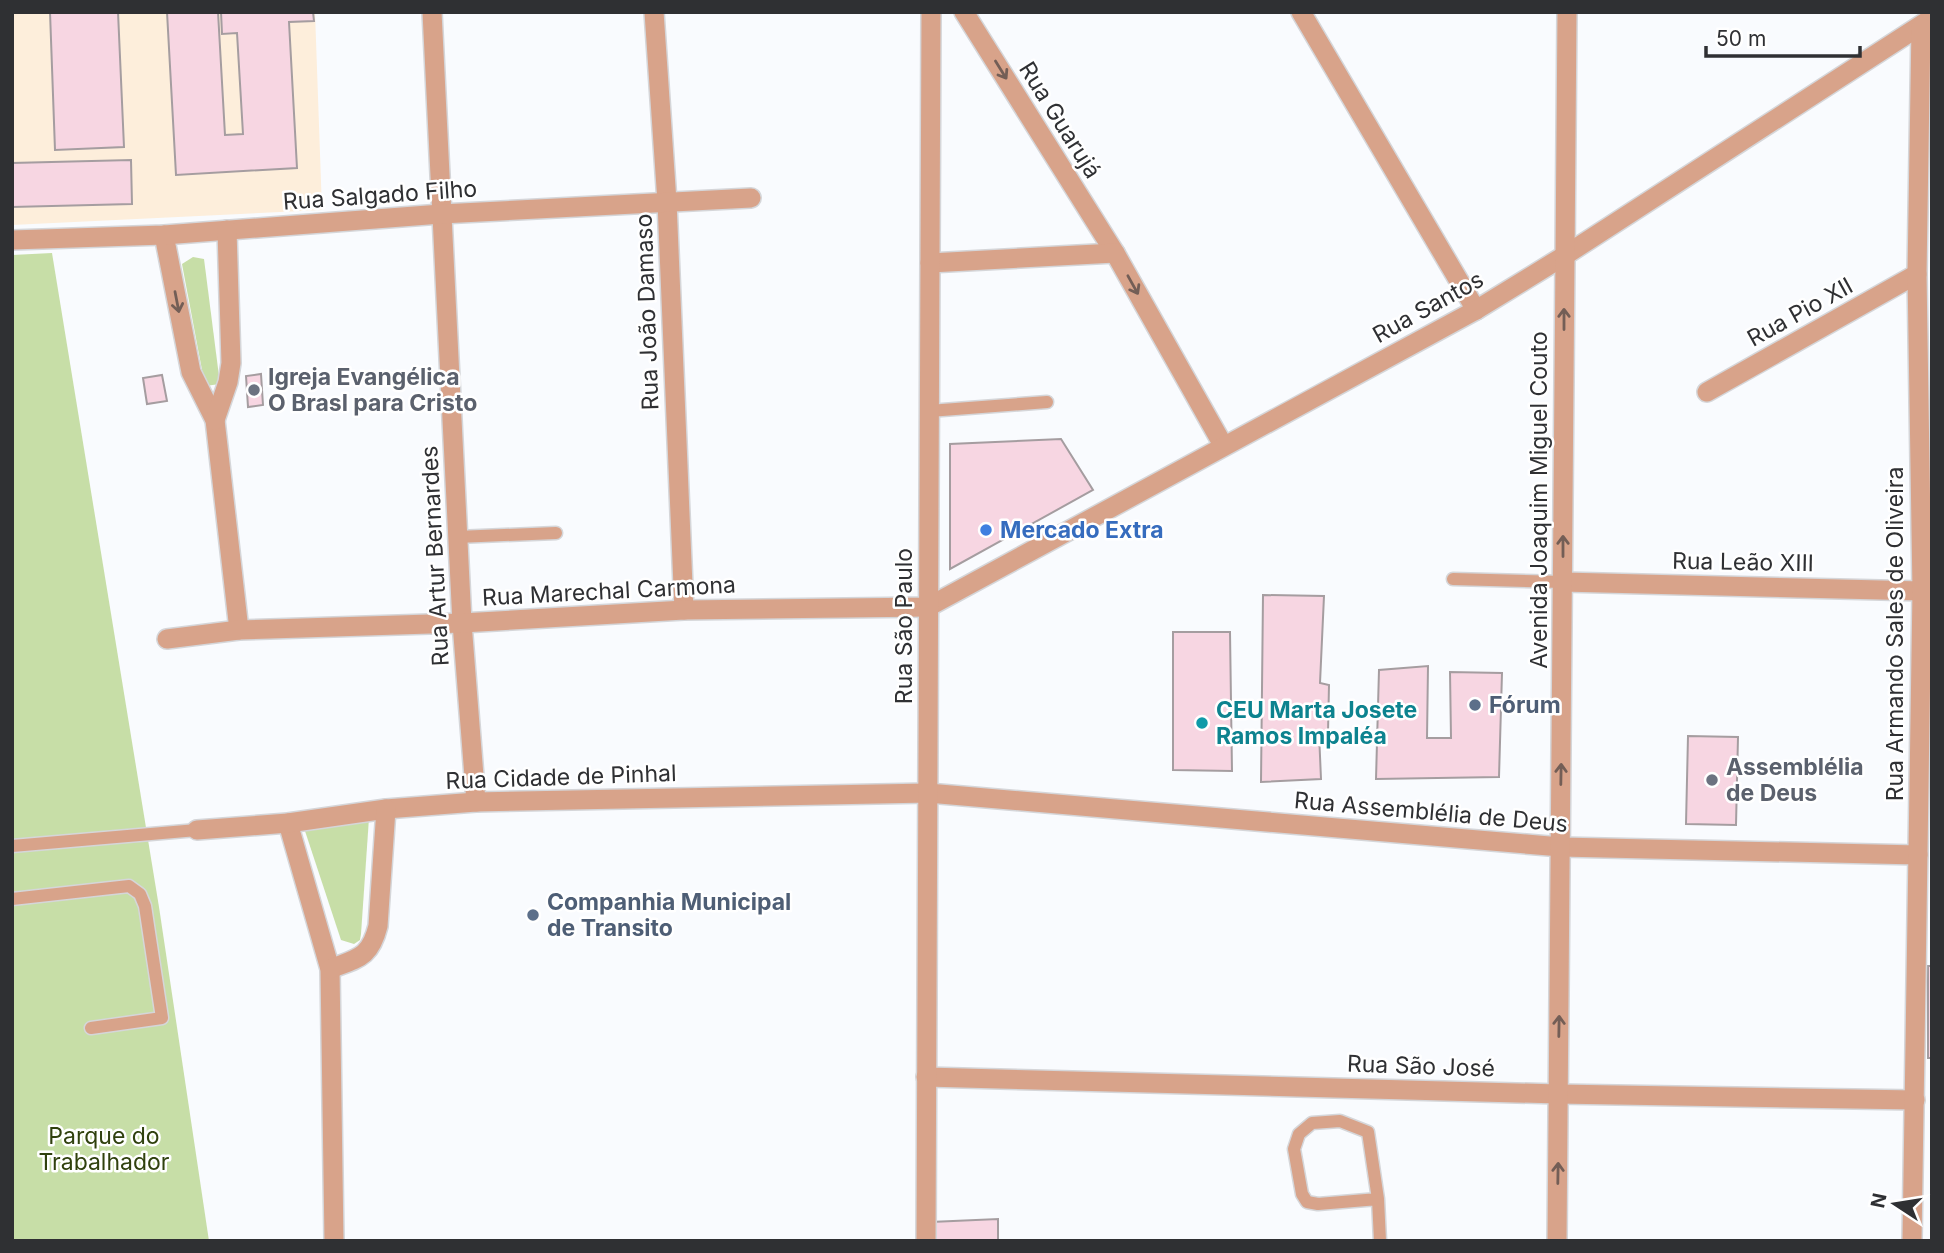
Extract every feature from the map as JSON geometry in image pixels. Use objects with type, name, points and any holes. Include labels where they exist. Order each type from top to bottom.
[{"type":"street","name":"Rua Artur Bernardes","points":[[432,12],[457,537],[476,802]]},
{"type":"street","name":"Rua João Damaso","points":[[654,12],[667,202],[684,610]]},
{"type":"street","name":"Rua São Paulo","points":[[926,1241],[931,12]]},
{"type":"street","name":"Rua Guarujá","points":[[964,12],[1115,253],[1223,445]]},
{"type":"street","points":[[1301,12],[1476,310]]},
{"type":"street","name":"Avenida Joaquim Miguel Couto","points":[[1557,1241],[1567,12]]},
{"type":"street","name":"Rua Santos","points":[[928,607],[1476,310],[1926,22]]},
{"type":"street","name":"Rua Armando Sales de Oliveira","points":[[1912,1241],[1925,855],[1927,590],[1917,274],[1926,22]]},
{"type":"street","name":"Rua Salgado Filho","points":[[12,240],[163,235],[441,214],[751,198]]},
{"type":"street","points":[[215,419],[228,382],[231,363],[227,230]]},
{"type":"street","points":[[163,235],[191,372],[215,419],[239,630]]},
{"type":"street","points":[[930,263],[1115,253]]},
{"type":"street","name":"Rua Pio XII","points":[[1707,392],[1917,274]]},
{"type":"street","name":"Rua Leão XIII","points":[[1563,582],[1927,590]]},
{"type":"street","name":"Rua Marechal Carmona","points":[[167,639],[239,630],[462,623],[684,610],[928,607]]},
{"type":"street","name":"Rua Assemblélia de Deus","points":[[928,793],[1561,848],[1925,855]]},
{"type":"street","name":"Rua Cidade de Pinhal","points":[[197,830],[288,823],[386,809],[476,802],[928,793]]},
{"type":"street","points":[[330,969],[364,956],[374,943],[378,926],[386,809]]},
{"type":"street","points":[[288,823],[330,969],[334,1241]]},
{"type":"street","name":"Rua São José","points":[[926,1077],[1558,1094],[1915,1100]]},
{"type":"lane","points":[[929,411],[1047,402]]},
{"type":"lane","points":[[457,537],[556,533]]},
{"type":"lane","points":[[1454,579],[1563,582]]},
{"type":"lane","points":[[12,846],[197,830]]},
{"type":"lane","points":[[12,899],[129,886],[140,894],[145,906],[162,1018],[91,1028]]},
{"type":"lane","points":[[1378,1199],[1318,1204],[1307,1202],[1294,1150],[1299,1134],[1312,1123],[1340,1121],[1368,1132],[1378,1199],[1380,1241]]},
{"type":"shaded area","points":[[12,12],[315,12],[322,210],[12,225]]},
{"type":"green space","name":"Parque do Trabalhador","points":[[52,253],[159,907],[209,1241],[12,1241],[12,255]]},
{"type":"green space","points":[[193,257],[204,259],[220,384],[205,386],[182,264]]},
{"type":"green space","points":[[369,818],[361,934],[360,940],[354,944],[341,940],[304,828]]},
{"type":"building","points":[[50,12],[118,12],[124,147],[55,150]]},
{"type":"building","points":[[167,12],[218,12],[225,135],[243,134],[237,33],[222,34],[221,12],[313,12],[314,21],[289,22],[297,168],[176,175]]},
{"type":"building","points":[[131,160],[132,204],[12,207],[12,163]]},
{"type":"building","name":"Igreja Evangélica O Brasl para Cristo","points":[[261,374],[263,405],[248,407],[246,376]]},
{"type":"building","points":[[162,375],[167,401],[147,404],[143,378]]},
{"type":"building","name":"Mercado Extra","points":[[1061,439],[1093,490],[950,569],[950,444]]},
{"type":"building","points":[[1263,595],[1324,596],[1320,683],[1329,685],[1328,733],[1319,733],[1321,779],[1261,782]]},
{"type":"building","name":"CEU Marta Josete Ramos Impaléa","points":[[1173,632],[1230,632],[1232,771],[1173,770]]},
{"type":"building","name":"Fórum","points":[[1428,666],[1427,738],[1451,738],[1450,672],[1502,673],[1499,777],[1376,779],[1379,670]]},
{"type":"building","name":"Assemblélia de Deus","points":[[1688,736],[1738,737],[1736,825],[1686,824]]},
{"type":"building","points":[[1928,966],[1932,966],[1932,1058],[1928,1058]]},
{"type":"building","points":[[998,1219],[998,1241],[932,1241],[931,1222]]},
{"type":"place","name":"Igreja Evangélica O Brasl para Cristo","points":[[254,390]]},
{"type":"place","name":"Mercado Extra","points":[[986,530]]},
{"type":"place","name":"Fórum","points":[[1475,705]]},
{"type":"place","name":"CEU Marta Josete Ramos Impaléa","points":[[1202,723]]},
{"type":"place","name":"Assemblélia de Deus","points":[[1712,780]]},
{"type":"place","name":"Companhia Municipal de Transito","points":[[533,915]]}]
